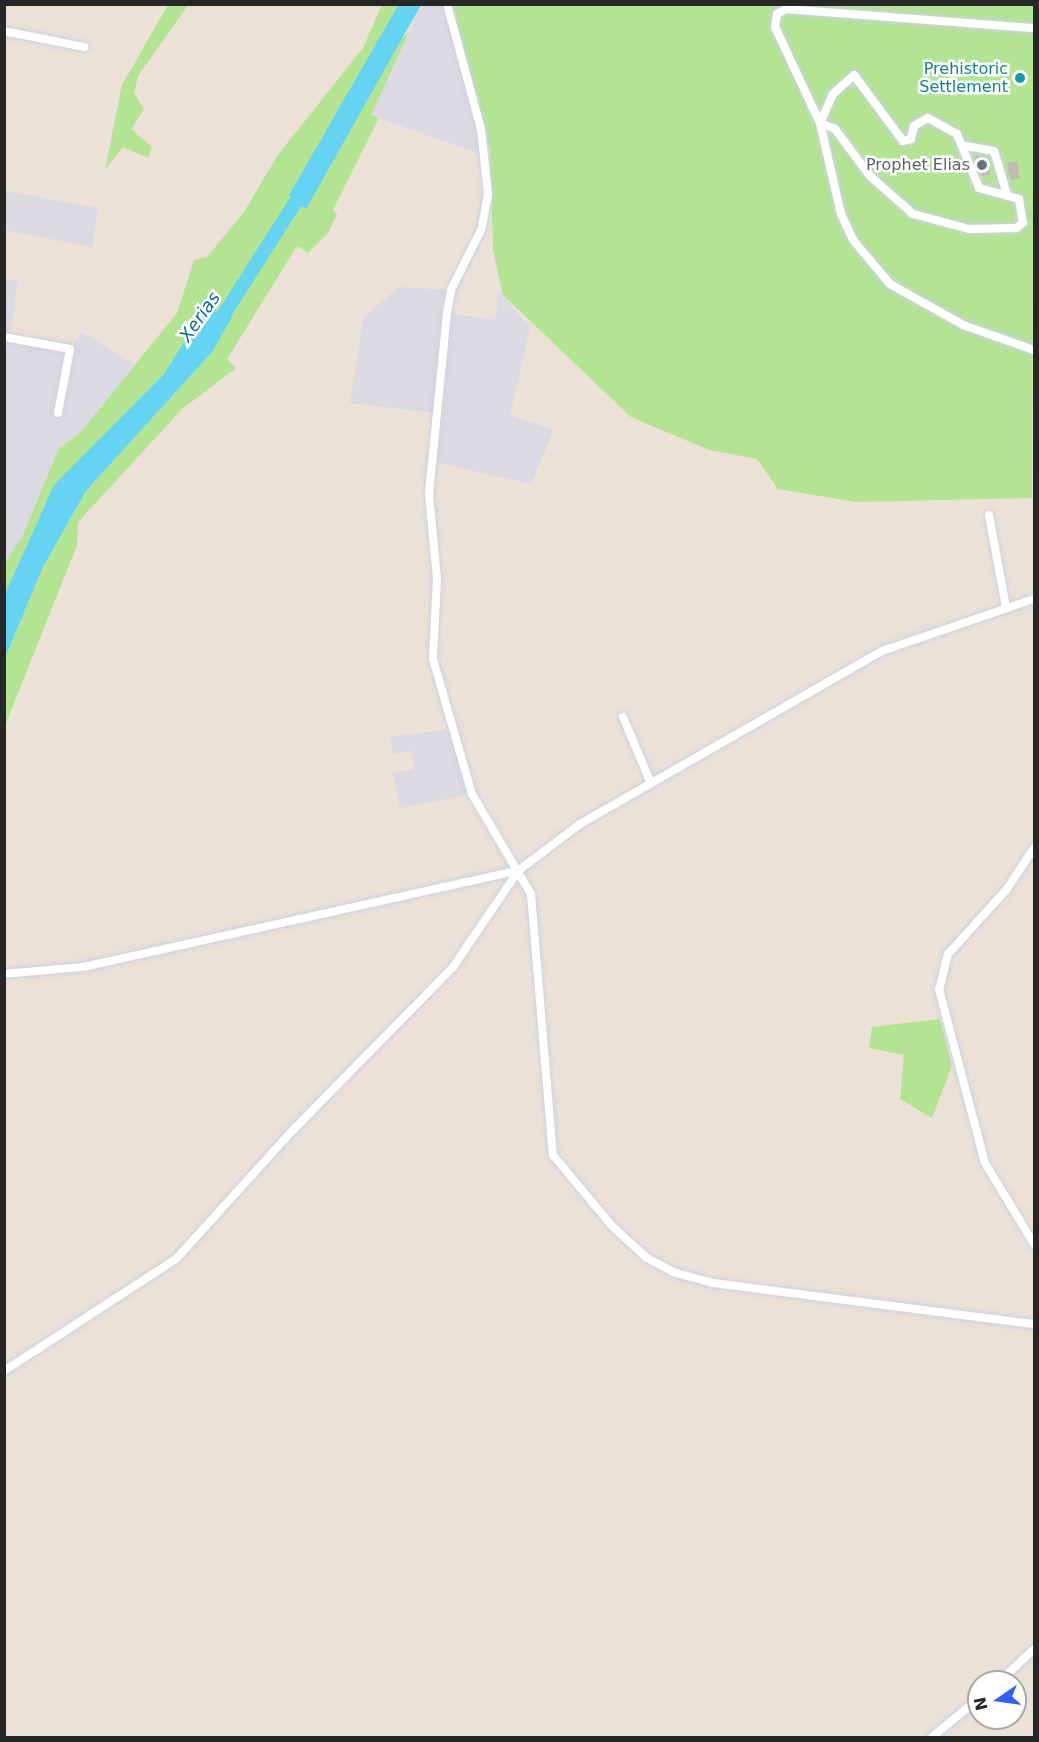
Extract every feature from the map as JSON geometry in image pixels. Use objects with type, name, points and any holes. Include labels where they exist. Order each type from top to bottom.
[{"type":"street","points":[[447,4],[481,129],[488,195],[481,230],[448,306],[429,494],[437,579],[433,659],[472,794],[519,870],[533,903],[550,1147],[571,1183],[637,1250],[664,1268],[713,1283],[1035,1324]]},
{"type":"street","points":[[1035,28],[786,9],[777,14],[775,27],[820,123],[841,214],[878,273],[916,302],[1035,350]]},
{"type":"street","points":[[4,31],[84,47]]},
{"type":"street","points":[[857,75],[903,141],[911,140],[914,126],[928,118],[952,128],[966,146],[979,188],[1006,191],[1018,199],[1023,223],[997,232],[913,214],[870,176],[835,129],[820,123],[833,94],[857,75]]},
{"type":"street","points":[[966,146],[994,151],[1006,191]]},
{"type":"street","points":[[4,337],[70,349],[58,413]]},
{"type":"street","points":[[989,515],[1006,608]]},
{"type":"street","points":[[4,1371],[176,1259],[294,1129],[453,967],[519,870],[650,781],[882,651],[1035,599]]},
{"type":"street","points":[[623,717],[650,781]]},
{"type":"street","points":[[1035,848],[1007,889],[948,954],[939,989],[985,1163],[1035,1244]]},
{"type":"street","points":[[4,974],[90,965],[519,870]]},
{"type":"street","points":[[1012,1670],[1035,1649]]},
{"type":"street","points":[[931,1737],[967,1708]]},
{"type":"shaded area","points":[[421,5],[447,5],[486,156],[370,115]]},
{"type":"shaded area","points":[[5,191],[98,208],[92,247],[5,230]]},
{"type":"shaded area","points":[[5,279],[18,281],[10,338],[70,349],[81,332],[135,364],[79,434],[59,448],[23,535],[5,563]]},
{"type":"shaded area","points":[[399,287],[451,290],[447,313],[495,320],[499,291],[530,328],[510,415],[554,430],[531,484],[431,461],[436,413],[350,403],[363,318]]},
{"type":"shaded area","points":[[453,729],[472,794],[400,808],[393,773],[414,769],[412,751],[393,754],[390,737]]},
{"type":"green space","points":[[168,5],[188,5],[138,76],[134,93],[144,109],[131,129],[152,147],[148,158],[123,147],[105,170],[122,85]]},
{"type":"green space","points":[[382,5],[399,5],[289,195],[306,208],[396,44],[409,32],[371,115],[379,118],[333,210],[337,214],[328,233],[308,253],[297,246],[227,359],[236,368],[182,409],[78,522],[77,545],[5,726],[5,658],[43,567],[86,491],[212,352],[206,307],[164,374],[54,485],[5,594],[5,563],[23,535],[59,448],[79,434],[177,313],[194,260],[207,257],[244,212],[277,156],[363,48]]},
{"type":"green space","points":[[449,5],[1034,5],[1032,498],[856,502],[778,489],[757,459],[709,450],[631,417],[503,295],[493,250],[490,152]]},
{"type":"green space","points":[[940,1019],[952,1066],[932,1118],[900,1099],[904,1055],[869,1048],[872,1027]]},
{"type":"water","points":[[399,4],[421,5],[306,209],[289,195]]},
{"type":"water","points":[[206,307],[232,317],[212,352],[86,491],[43,567],[5,658],[5,594],[54,485],[164,374]]},
{"type":"building","name":"Prophet Elias","points":[[974,156],[987,156],[990,175],[981,176]]},
{"type":"building","points":[[1017,161],[1020,178],[1010,180],[1007,163]]},
{"type":"waterway","name":"Xerias","points":[[214,330],[305,187]]},
{"type":"place","name":"Prehistoric Settlement","points":[[1020,78]]},
{"type":"place","name":"Prophet Elias","points":[[982,165]]}]
